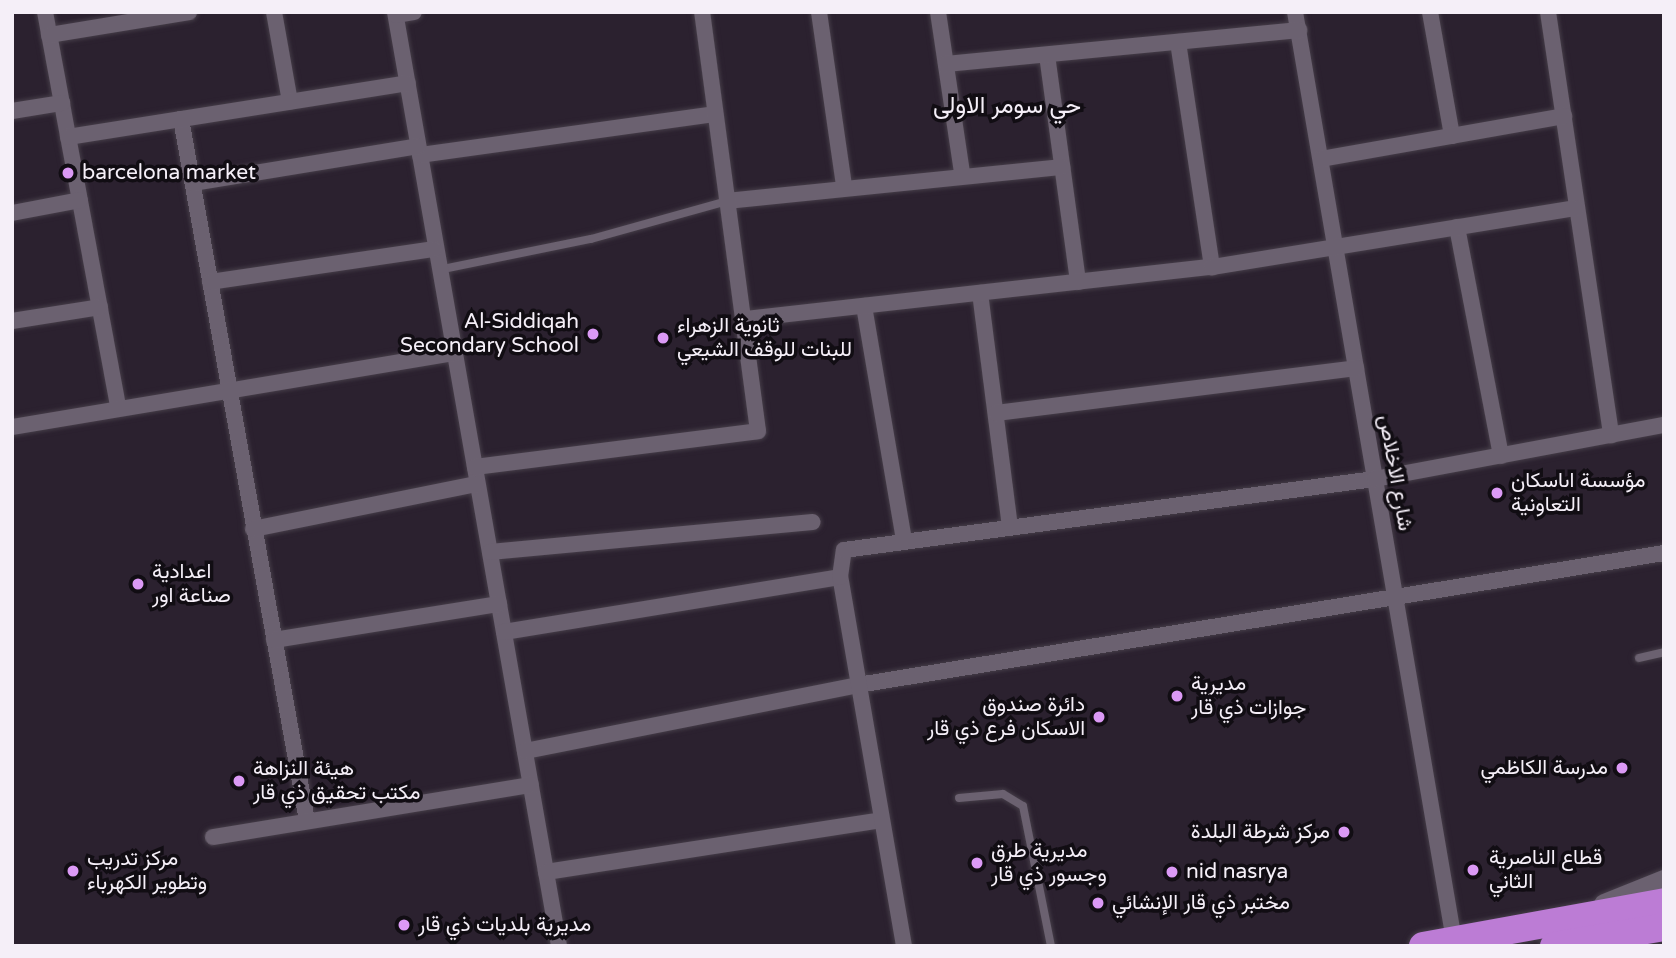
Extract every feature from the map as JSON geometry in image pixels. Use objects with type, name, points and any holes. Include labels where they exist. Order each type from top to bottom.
[{"type":"highway","points":[[1556,933],[1664,902]]},
{"type":"highway","points":[[1423,946],[1454,940],[1664,927]]},
{"type":"highway","points":[[1655,946],[1664,944]]},
{"type":"street","points":[[46,12],[118,407]]},
{"type":"street","points":[[50,35],[189,12]]},
{"type":"street","points":[[274,12],[290,102]]},
{"type":"street","points":[[414,12],[396,14],[434,249],[559,946]]},
{"type":"street","points":[[475,467],[758,431],[702,12]]},
{"type":"street","points":[[819,12],[844,186]]},
{"type":"street","points":[[938,12],[962,173]]},
{"type":"street","name":"شارع الاخلاص","points":[[1296,12],[1454,940]]},
{"type":"street","points":[[1430,12],[1452,136]]},
{"type":"street","points":[[1548,12],[1611,435]]},
{"type":"street","points":[[946,64],[1298,30]]},
{"type":"street","points":[[1178,42],[1212,267]]},
{"type":"street","points":[[1047,55],[1078,282]]},
{"type":"street","points":[[68,137],[408,83]]},
{"type":"street","points":[[12,111],[62,103]]},
{"type":"street","points":[[193,183],[419,151],[715,114]]},
{"type":"street","points":[[1321,159],[1564,116]]},
{"type":"street","points":[[181,118],[307,821]]},
{"type":"street","points":[[727,201],[962,173],[1062,167]]},
{"type":"street","points":[[12,213],[80,201]]},
{"type":"street","points":[[745,319],[1212,267],[1576,208]]},
{"type":"street","points":[[1457,227],[1501,456]]},
{"type":"street","points":[[210,282],[434,249]]},
{"type":"street","points":[[980,292],[1010,526]]},
{"type":"street","points":[[864,306],[904,539]]},
{"type":"street","points":[[12,321],[100,307]]},
{"type":"street","points":[[12,428],[118,407],[228,392],[453,353]]},
{"type":"street","points":[[996,413],[1356,368]]},
{"type":"street","points":[[904,946],[840,578],[844,550],[904,539],[1375,480],[1664,425]]},
{"type":"street","points":[[253,529],[477,484]]},
{"type":"street","points":[[490,552],[813,522]]},
{"type":"street","points":[[524,751],[858,685],[1396,600],[1664,553]]},
{"type":"street","points":[[504,632],[840,578]]},
{"type":"street","points":[[274,640],[499,604]]},
{"type":"street","points":[[213,837],[531,785]]},
{"type":"street","points":[[546,872],[880,820]]},
{"type":"street","points":[[1556,933],[1664,880]]},
{"type":"lane","points":[[438,270],[591,239],[727,201]]},
{"type":"lane","points":[[1639,658],[1664,652]]},
{"type":"lane","points":[[959,797],[1003,794],[1023,806],[1051,946]]},
{"type":"place","name":"barcelona market","points":[[68,173]]},
{"type":"place","name":"Al-Siddiqah Secondary School","points":[[593,334]]},
{"type":"place","name":"ثانوية الزهراء للبنات للوقف الشيعي","points":[[663,338]]},
{"type":"place","name":"مؤسسة اىاسكان التعاونية","points":[[1497,493]]},
{"type":"place","name":"اعدادية صناعة اور","points":[[138,584]]},
{"type":"place","name":"مديرية جوازات ذي قار","points":[[1177,696]]},
{"type":"place","name":"دائرة صندوق الاسكان فرع ذي قار","points":[[1099,717]]},
{"type":"place","name":"مدرسة الكاظمي","points":[[1622,768]]},
{"type":"place","name":"هيئة النزاهة مكتب تحقيق ذي قار","points":[[239,781]]},
{"type":"place","name":"مركز شرطة البلدة","points":[[1344,832]]},
{"type":"place","name":"مديرية طرق وجسور ذي قار","points":[[977,863]]},
{"type":"place","name":"قطاع الناصرية الثاني","points":[[1473,870]]},
{"type":"place","name":"مركز تدريب وتطوير الكهرباء","points":[[73,871]]},
{"type":"place","name":"nid nasrya","points":[[1172,872]]},
{"type":"place","name":"مختبر ذي قار الإنشائي","points":[[1098,903]]},
{"type":"place","name":"مديرية بلديات ذي قار","points":[[404,925]]},
{"type":"district","name":"حي سومر الاولى","points":[[1007,106]]}]
